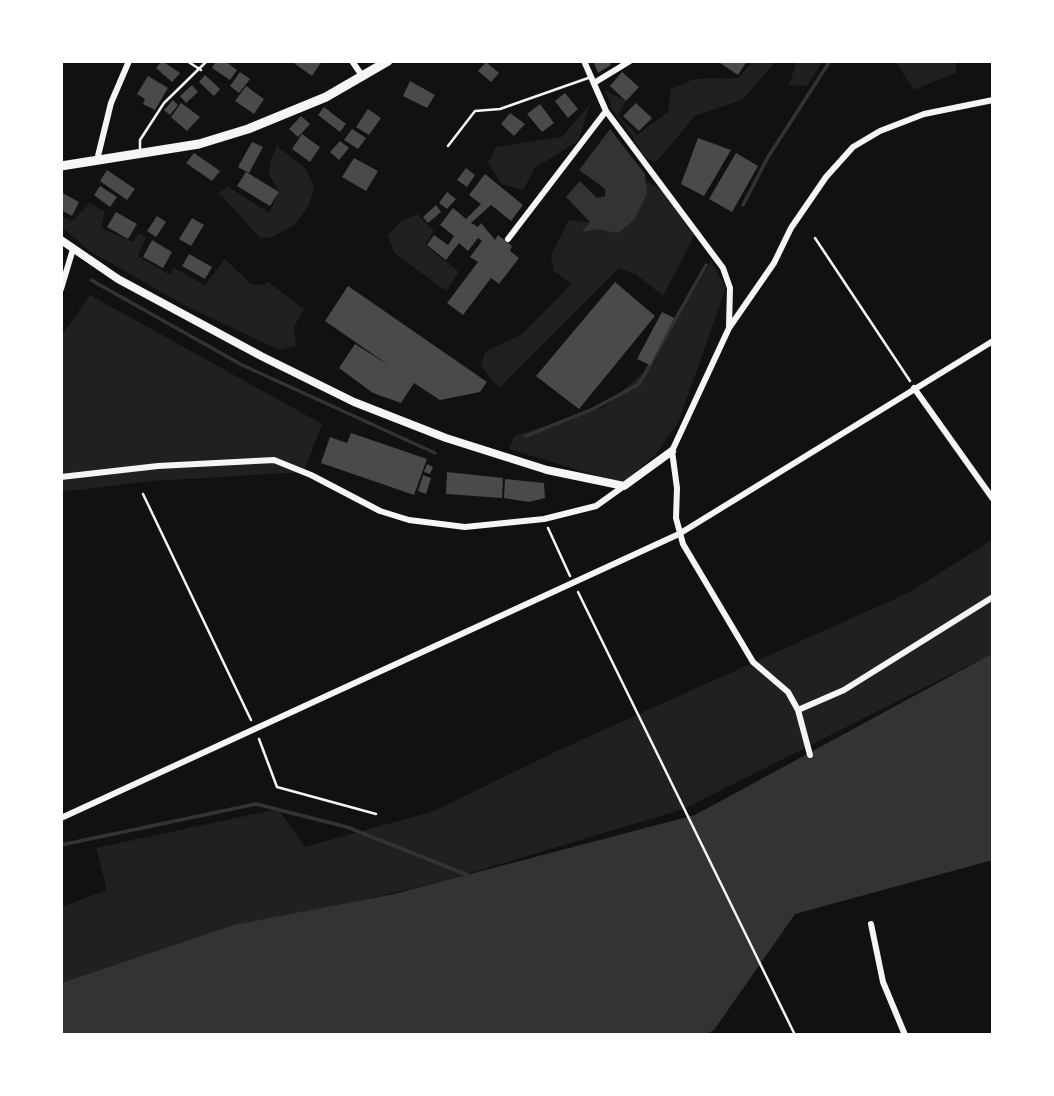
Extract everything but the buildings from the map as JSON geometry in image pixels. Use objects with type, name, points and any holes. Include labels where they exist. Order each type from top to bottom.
[{"type":"main road","points":[[61,166],[199,144],[248,129],[326,97],[388,61]]},
{"type":"street","points":[[97,160],[111,103],[129,61]]},
{"type":"street","points":[[352,61],[363,77]]},
{"type":"street","points":[[584,61],[606,111],[723,268],[730,288],[729,328]]},
{"type":"street","points":[[592,80],[630,61]]},
{"type":"street","points":[[61,477],[158,466],[274,460],[311,475],[380,511],[409,520],[465,527],[544,519],[596,506],[672,451],[729,328],[774,263],[791,228],[826,177],[853,147],[880,131],[924,114],[993,100]]},
{"type":"street","points":[[508,239],[606,111]]},
{"type":"street","points":[[61,240],[118,279],[354,402],[446,438],[547,470],[624,486]]},
{"type":"street","points":[[61,289],[73,249]]},
{"type":"street","points":[[61,818],[679,534],[993,341]]},
{"type":"street","points":[[914,388],[993,499]]},
{"type":"street","points":[[672,451],[679,534],[753,662],[788,692],[798,710],[810,755]]},
{"type":"street","points":[[798,710],[844,690],[993,597]]},
{"type":"street","points":[[871,923],[883,982],[905,1035]]},
{"type":"lane","points":[[187,61],[201,70]]},
{"type":"lane","points":[[141,153],[140,140],[164,103],[201,70],[207,61]]},
{"type":"lane","points":[[448,146],[475,111],[500,109],[592,80]]},
{"type":"path","points":[[815,238],[914,388]]},
{"type":"path","points":[[144,494],[255,729],[277,787],[376,814]]},
{"type":"path","points":[[550,534],[795,1035]]},
{"type":"shaded area","points":[[753,61],[776,61],[742,100],[695,116],[656,162],[644,158],[633,137],[613,111],[605,90],[626,101],[618,115],[637,135],[668,112],[671,89],[694,79],[738,78]]},
{"type":"shaded area","points":[[797,61],[823,61],[807,86],[789,85]]},
{"type":"shaded area","points":[[895,61],[955,61],[957,72],[914,90]]},
{"type":"shaded area","points":[[590,104],[578,141],[535,168],[523,190],[502,184],[488,163],[496,147],[562,137]]},
{"type":"shaded area","points":[[610,129],[645,174],[647,194],[634,220],[618,233],[597,229],[582,232],[590,222],[566,197],[580,181],[597,198],[605,196],[605,189],[579,170]]},
{"type":"shaded area","points":[[277,146],[305,168],[314,186],[309,205],[295,225],[272,237],[261,239],[218,194],[227,186],[269,213],[279,192],[269,175],[270,162]]},
{"type":"shaded area","points":[[647,181],[666,194],[694,236],[663,296],[637,275],[619,268],[500,387],[493,382],[481,365],[485,352],[522,334],[571,284],[554,271],[551,255],[569,220],[611,225],[640,195]]},
{"type":"shaded area","points":[[90,203],[105,212],[101,228],[133,242],[139,233],[146,237],[138,256],[170,275],[173,267],[205,285],[225,259],[251,284],[263,285],[268,282],[304,309],[294,327],[296,346],[279,350],[180,303],[90,251],[61,227],[61,216],[72,221]]},
{"type":"shaded area","points":[[417,214],[434,231],[425,245],[459,272],[446,291],[394,253],[388,235],[401,221]]},
{"type":"shaded area","points":[[711,261],[726,288],[678,423],[655,455],[625,481],[612,480],[509,449],[514,436],[604,407],[649,368]]},
{"type":"shaded area","points":[[90,295],[322,424],[304,472],[152,481],[61,492],[61,336]]},
{"type":"shaded area","points":[[993,539],[993,653],[684,809],[440,882],[196,938],[61,983],[61,907],[107,890],[96,848],[278,809],[305,847],[434,811],[559,750],[910,592]]},
{"type":"shaded area","points":[[993,653],[993,860],[795,914],[714,1030],[704,1035],[61,1035],[61,983],[234,925],[394,894],[695,815]]},
{"type":"waterway","points":[[743,205],[768,157],[830,61]]},
{"type":"waterway","points":[[526,436],[593,409],[639,384],[706,265]]},
{"type":"waterway","points":[[91,280],[242,365],[435,453]]},
{"type":"waterway","points":[[61,845],[256,804],[347,827],[470,876]]}]
